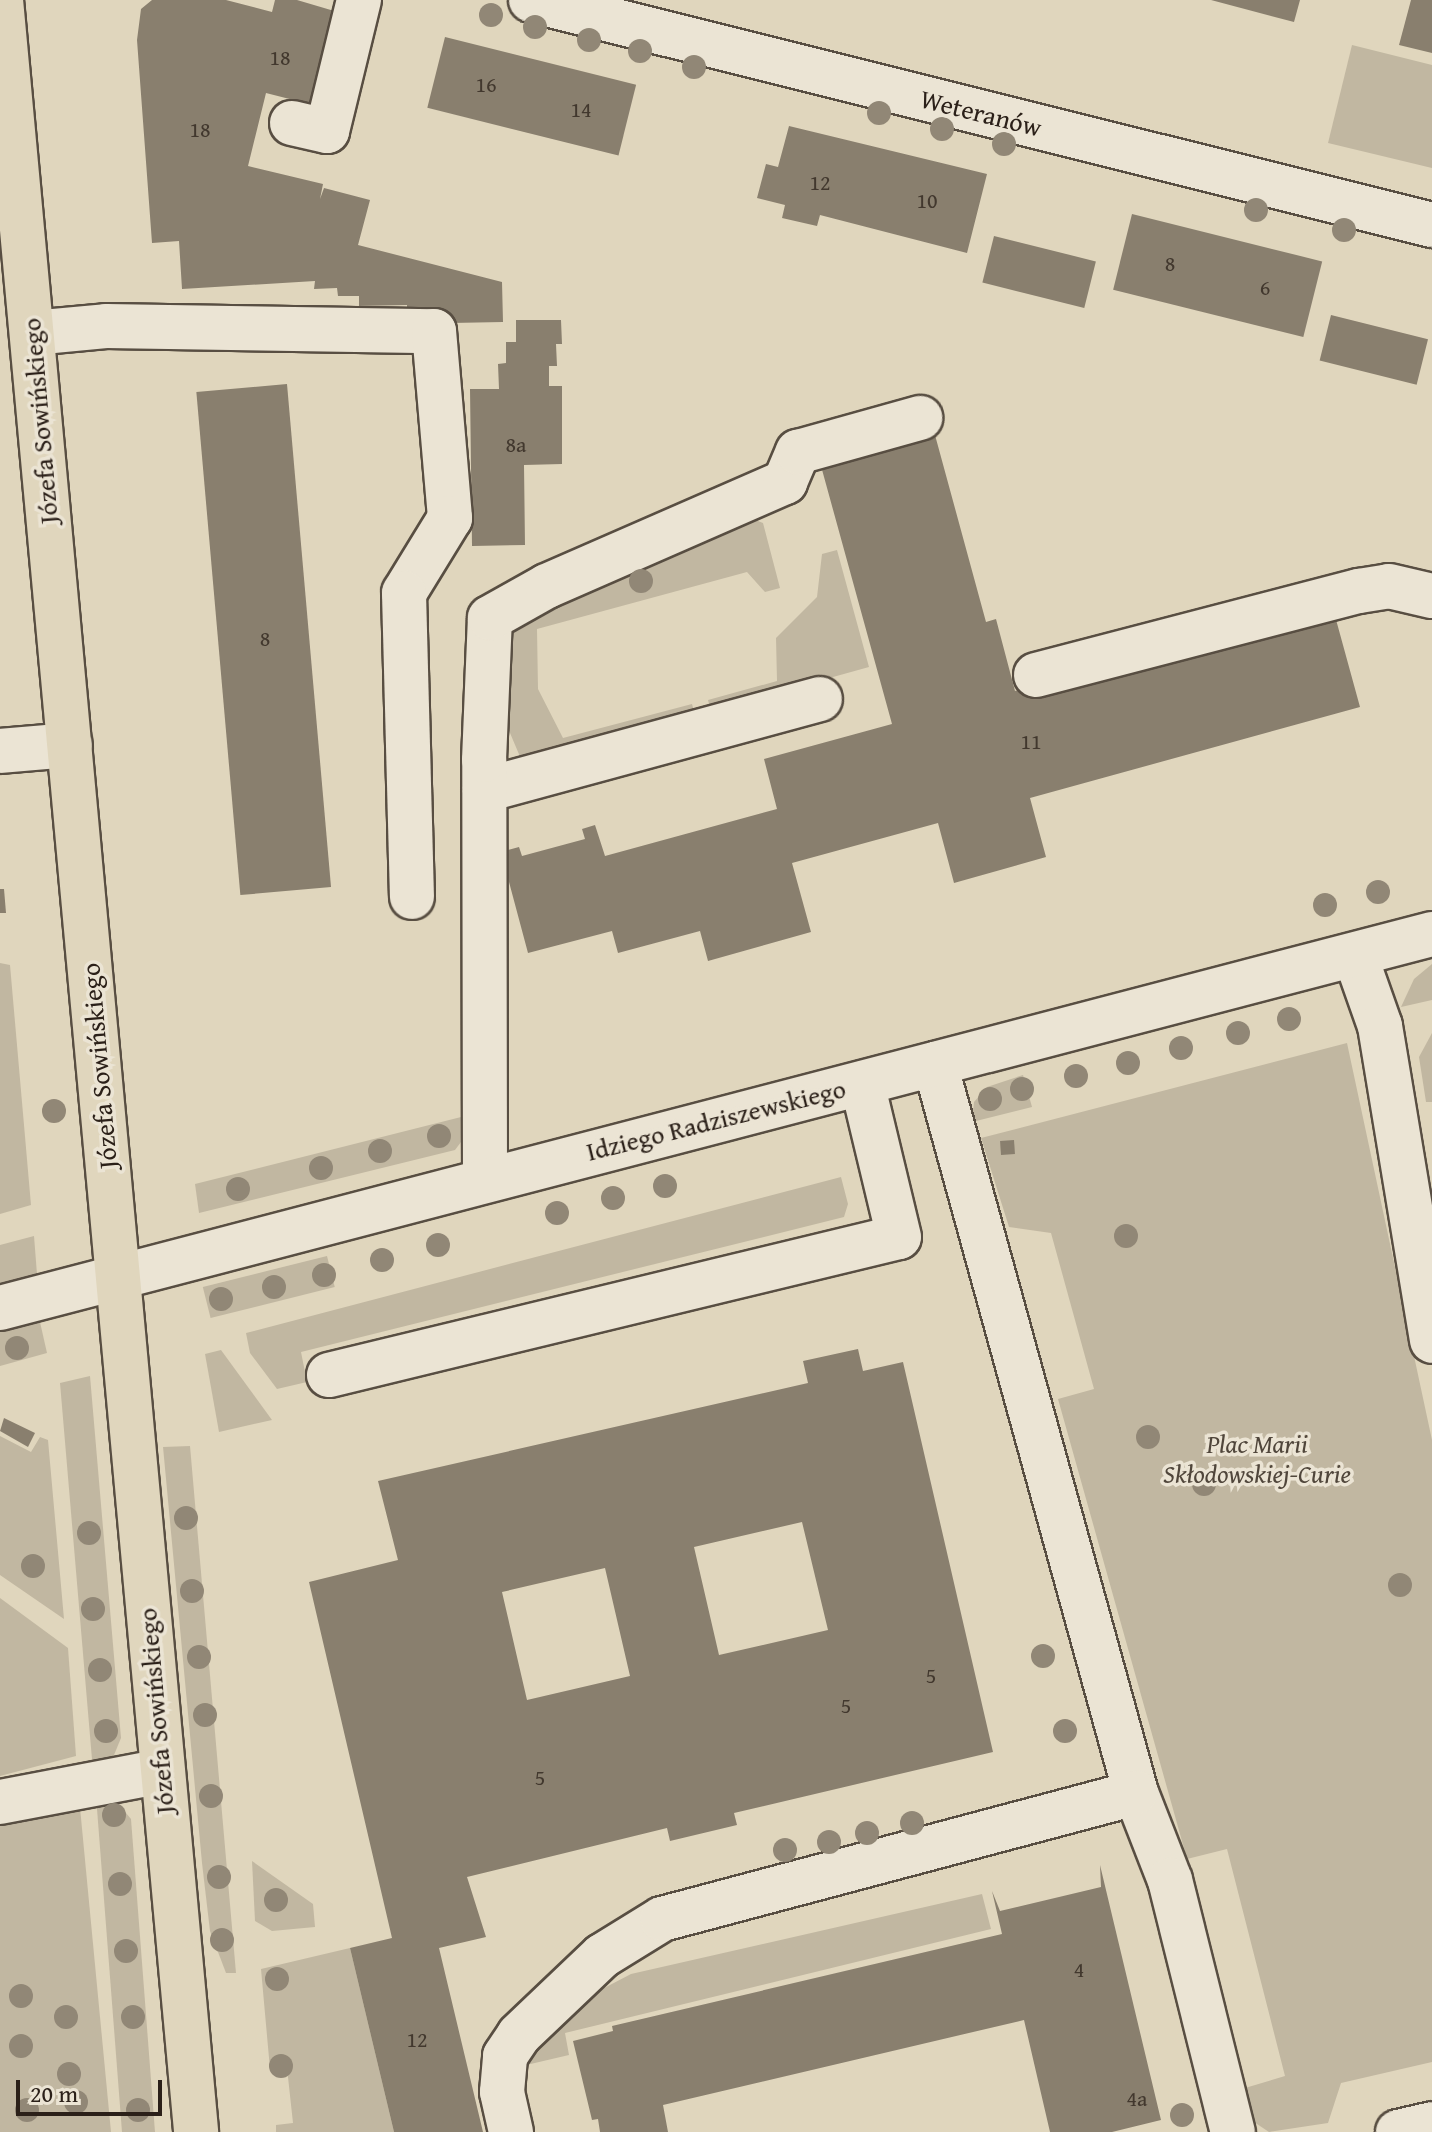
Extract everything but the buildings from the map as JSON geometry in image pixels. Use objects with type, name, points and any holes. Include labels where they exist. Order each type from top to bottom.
[{"type":"main road","name":"Józefa Sowińskiego","points":[[1,0],[8,148],[32,333],[196,2132]]},
{"type":"street","points":[[292,123],[327,131],[359,0]]},
{"type":"street","name":"Weteranów","points":[[531,0],[1432,225]]},
{"type":"street","points":[[32,333],[106,326],[434,331],[450,518],[404,593],[412,897]]},
{"type":"street","points":[[485,1179],[485,790],[490,618],[547,586],[785,482],[798,452],[920,418]]},
{"type":"street","points":[[1036,675],[1359,591],[1389,586],[1432,596]]},
{"type":"street","points":[[485,790],[820,699]]},
{"type":"street","points":[[0,751],[70,745]]},
{"type":"street","name":"Idziego Radziszewskiego","points":[[0,1308],[1432,934]]},
{"type":"street","points":[[1355,955],[1380,1026],[1432,1341]]},
{"type":"street","points":[[935,1064],[1136,1793],[1170,1880],[1233,2132]]},
{"type":"street","points":[[329,1375],[899,1237],[862,1083]]},
{"type":"street","points":[[0,1802],[162,1771]]},
{"type":"street","points":[[511,2132],[502,2092],[505,2056],[519,2035],[602,1956],[662,1919],[1136,1793]]},
{"type":"street","points":[[1398,2132],[1432,2124]]},
{"type":"green space","points":[[1352,45],[1432,65],[1432,168],[1328,143]]},
{"type":"green space","points":[[753,519],[763,523],[780,588],[765,592],[747,572],[537,629],[538,689],[563,738],[692,704],[695,715],[521,759],[499,707],[511,629],[522,614]]},
{"type":"green space","points":[[837,550],[869,667],[711,711],[708,700],[777,681],[776,638],[817,597],[822,554]]},
{"type":"green space","points":[[0,963],[10,965],[31,1205],[0,1214]]},
{"type":"green space","points":[[1432,964],[1432,1000],[1401,1007],[1414,979]]},
{"type":"green space","points":[[1432,1033],[1432,1102],[1426,1102],[1419,1057]]},
{"type":"green space","name":"Plac Marii Skłodowskiej-Curie","points":[[1347,1043],[1432,1440],[1432,2062],[1341,2083],[1328,2123],[1269,2132],[1254,2122],[1245,2088],[1285,2076],[1227,1849],[1187,1859],[1058,1399],[1094,1389],[1051,1233],[1009,1227],[981,1138]]},
{"type":"green space","points":[[1023,1075],[1032,1107],[972,1122],[974,1102],[987,1087]]},
{"type":"green space","points":[[473,1114],[470,1130],[455,1150],[199,1213],[195,1184]]},
{"type":"green space","points":[[841,1177],[848,1204],[844,1217],[301,1352],[307,1382],[277,1389],[250,1353],[246,1333]]},
{"type":"green space","points":[[34,1236],[37,1274],[0,1284],[0,1245]]},
{"type":"green space","points":[[327,1256],[335,1287],[211,1318],[203,1287]]},
{"type":"green space","points":[[40,1322],[47,1353],[0,1366],[0,1332]]},
{"type":"green space","points":[[221,1350],[272,1420],[219,1432],[205,1354]]},
{"type":"green space","points":[[90,1376],[121,1738],[114,1755],[93,1771],[60,1383]]},
{"type":"green space","points":[[0,1436],[31,1452],[40,1437],[48,1440],[64,1619],[0,1575]]},
{"type":"green space","points":[[190,1446],[236,1973],[226,1973],[210,1931],[163,1447]]},
{"type":"green space","points":[[0,1598],[68,1648],[76,1756],[0,1776]]},
{"type":"green space","points":[[96,1796],[115,1800],[131,1819],[155,2132],[122,2132]]},
{"type":"green space","points":[[79,1797],[111,2132],[0,2132],[0,1817]]},
{"type":"green space","points":[[252,1861],[313,1904],[315,1927],[272,1931],[255,1921]]},
{"type":"green space","points":[[982,1894],[991,1929],[565,2033],[569,2055],[522,2066],[552,2027],[587,1997],[631,1974]]},
{"type":"green space","points":[[350,1948],[394,2132],[276,2132],[276,2125],[293,2123],[287,2068],[270,2069],[261,1969]]}]
